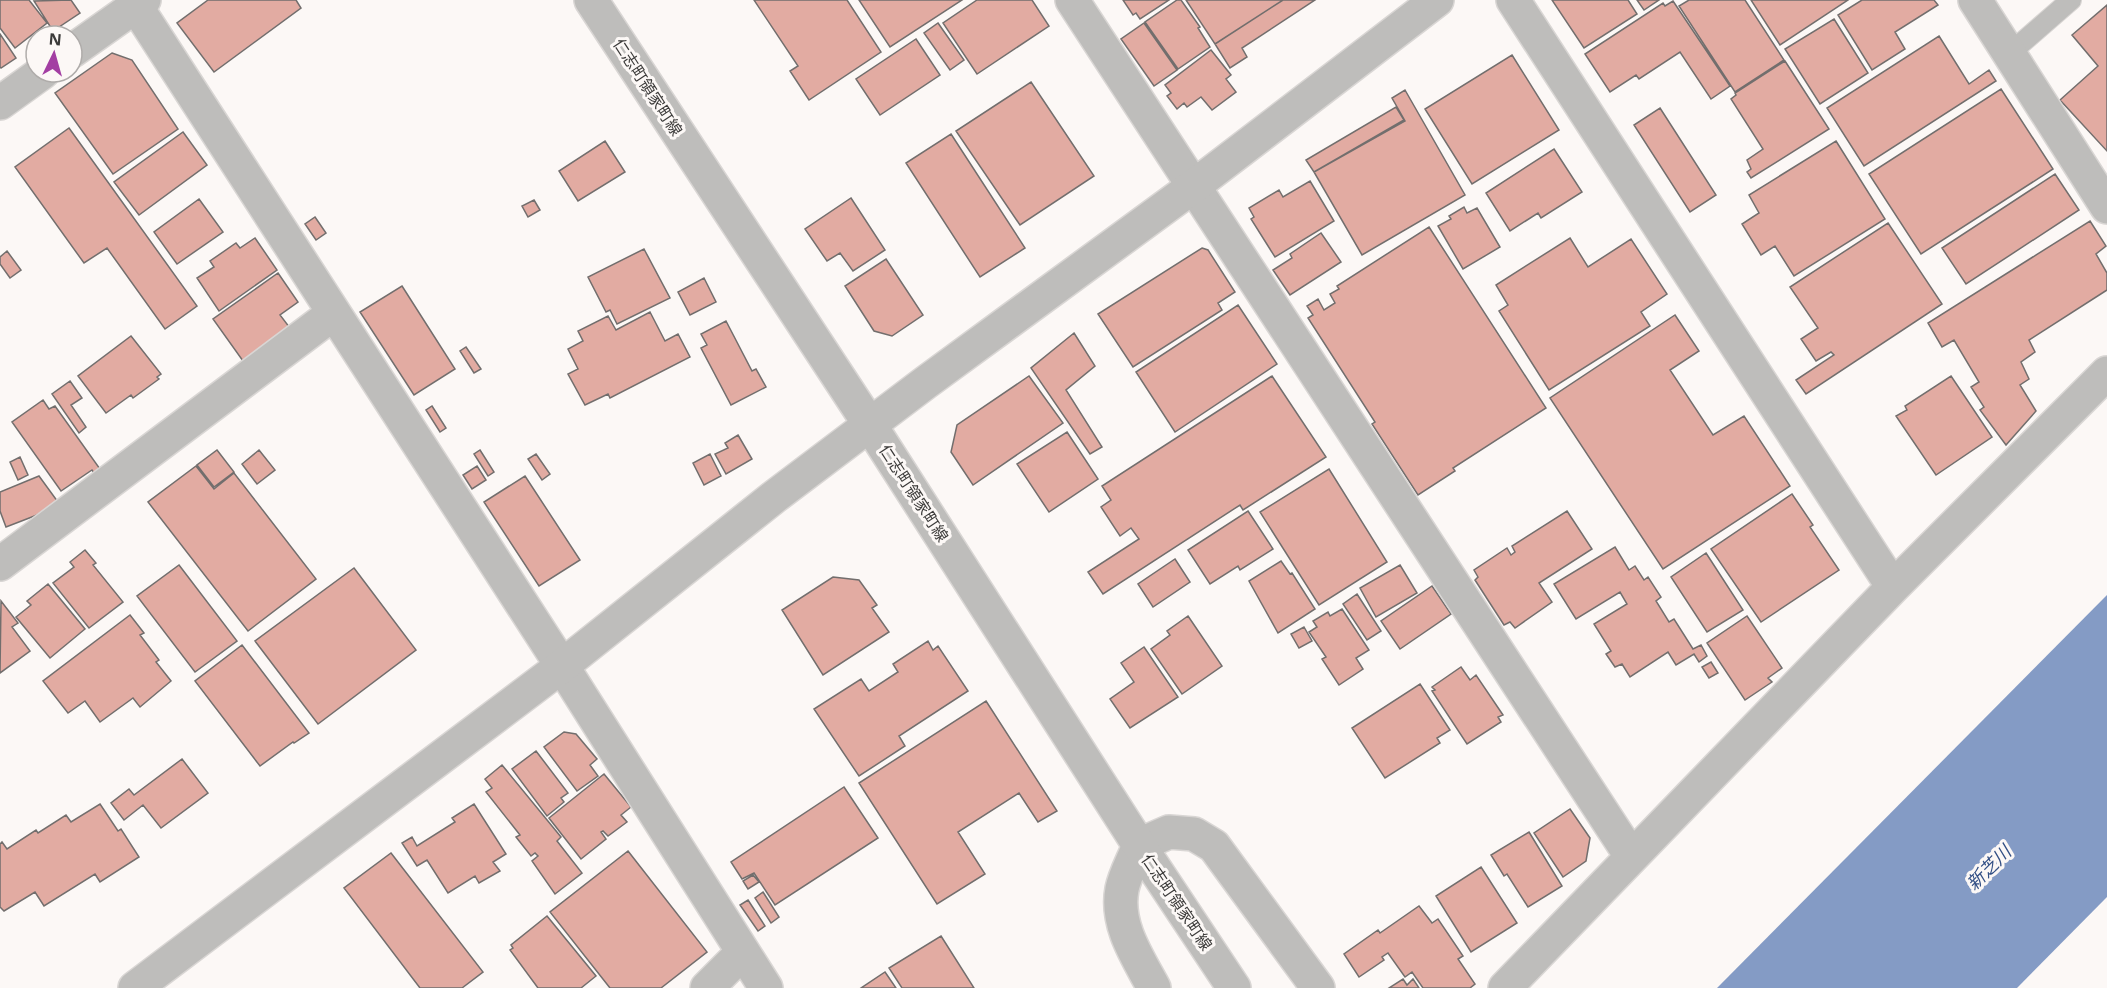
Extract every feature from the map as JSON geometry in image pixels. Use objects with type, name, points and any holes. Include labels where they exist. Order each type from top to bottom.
[{"type":"street","name":"仁志町領家町線","points":[[591,0],[870,425],[1139,845],[1234,988]]},
{"type":"street","points":[[1072,0],[1631,856]]},
{"type":"street","points":[[135,988],[562,666],[774,497],[1194,186],[1437,0]]},
{"type":"street","points":[[1514,0],[1893,588]]},
{"type":"street","points":[[1976,0],[2107,207]]},
{"type":"street","points":[[84,42],[137,2],[766,988]]},
{"type":"street","points":[[0,103],[26,84]]},
{"type":"street","points":[[0,564],[334,313]]},
{"type":"street","points":[[1505,988],[1893,588],[2107,373]]},
{"type":"street","points":[[1154,988],[1130,944],[1121,917],[1122,889],[1139,845],[1169,832],[1194,834],[1214,846],[1318,988]]},
{"type":"street","points":[[707,988],[742,953]]},
{"type":"lane","points":[[2010,53],[2071,0]]},
{"type":"water","name":"新芝川","points":[[2107,595],[2107,897],[2017,988],[1717,988]]},
{"type":"building","points":[[0,0],[29,0],[47,23],[24,24],[24,41],[15,48],[0,28]]},
{"type":"building","points":[[71,0],[80,13],[64,24],[49,24],[34,1]]},
{"type":"building","points":[[208,0],[296,0],[301,8],[214,72],[177,23]]},
{"type":"building","points":[[754,0],[847,0],[881,52],[809,100],[790,71],[798,66]]},
{"type":"building","points":[[859,0],[962,0],[890,47]]},
{"type":"building","points":[[977,0],[1032,0],[1049,26],[977,74],[943,23]]},
{"type":"building","points":[[1123,0],[1169,0],[1140,19],[1136,13],[1133,15]]},
{"type":"building","points":[[1177,0],[1181,0],[1200,27],[1198,28],[1210,47],[1178,69],[1145,22]]},
{"type":"building","points":[[1186,0],[1283,0],[1215,44]]},
{"type":"building","points":[[1283,0],[1315,0],[1242,48],[1247,57],[1230,68],[1215,44]]},
{"type":"building","points":[[1552,0],[1628,0],[1637,14],[1584,48]]},
{"type":"building","points":[[1637,0],[1659,0],[1644,10]]},
{"type":"building","points":[[1689,0],[1745,0],[1784,60],[1735,92],[1679,6]]},
{"type":"building","points":[[1751,0],[1848,0],[1780,45]]},
{"type":"building","points":[[1862,0],[1934,0],[1938,5],[1895,32],[1905,49],[1872,70],[1838,15]]},
{"type":"building","points":[[1673,1],[1730,86],[1711,99],[1680,52],[1639,79],[1636,75],[1610,92],[1585,54],[1663,3],[1665,6]]},
{"type":"building","points":[[2107,5],[2107,151],[2060,100],[2098,66],[2072,35]]},
{"type":"building","points":[[1834,19],[1868,73],[1820,104],[1785,49]]},
{"type":"building","points":[[938,23],[964,60],[950,70],[924,33]]},
{"type":"building","points":[[1144,23],[1177,70],[1154,86],[1121,39]]},
{"type":"building","points":[[0,34],[16,58],[1,68],[0,67]]},
{"type":"building","points":[[1939,36],[1969,84],[1989,70],[1996,81],[1864,166],[1827,108]]},
{"type":"building","points":[[916,39],[940,75],[880,115],[856,79]]},
{"type":"building","points":[[1211,50],[1231,75],[1226,79],[1236,92],[1212,110],[1201,97],[1187,107],[1184,103],[1177,109],[1167,96],[1171,93],[1165,85]]},
{"type":"building","points":[[112,53],[132,60],[178,129],[113,174],[55,93],[68,84],[84,84],[84,73]]},
{"type":"building","points":[[1512,55],[1559,130],[1472,184],[1425,109]]},
{"type":"building","points":[[1785,61],[1829,129],[1751,178],[1747,172],[1751,169],[1747,160],[1763,149],[1731,99],[1736,95],[1735,93]]},
{"type":"building","points":[[1031,82],[1094,176],[1020,225],[956,131]]},
{"type":"building","points":[[2001,89],[2053,169],[1921,254],[1869,174]]},
{"type":"building","points":[[1405,90],[1465,195],[1362,255],[1314,172],[1405,121],[1392,98]]},
{"type":"building","points":[[1396,107],[1404,120],[1314,172],[1306,160]]},
{"type":"building","points":[[1660,108],[1716,195],[1690,212],[1634,125]]},
{"type":"building","points":[[69,128],[197,306],[165,329],[107,248],[84,263],[15,167]]},
{"type":"building","points":[[183,132],[207,165],[139,215],[114,182]]},
{"type":"building","points":[[951,134],[1025,248],[980,277],[906,163]]},
{"type":"building","points":[[605,141],[625,172],[578,201],[559,171]]},
{"type":"building","points":[[1836,141],[1885,219],[1794,276],[1775,246],[1761,255],[1742,224],[1759,213],[1749,195]]},
{"type":"building","points":[[1554,149],[1582,192],[1541,218],[1538,213],[1510,231],[1486,193]]},
{"type":"building","points":[[2055,174],[2079,210],[1966,284],[1942,248]]},
{"type":"building","points":[[1310,181],[1334,221],[1275,257],[1251,219],[1254,217],[1249,208],[1279,190],[1283,197]]},
{"type":"building","points":[[851,198],[885,250],[853,271],[840,253],[827,261],[805,229]]},
{"type":"building","points":[[199,199],[223,232],[177,264],[154,232]]},
{"type":"building","points":[[534,200],[540,210],[528,217],[522,206]]},
{"type":"building","points":[[1464,207],[1467,213],[1477,208],[1500,247],[1463,269],[1438,226],[1451,219],[1449,216]]},
{"type":"building","points":[[315,217],[326,233],[316,240],[305,224]]},
{"type":"building","points":[[2090,221],[2106,246],[2096,254],[2107,273],[2107,290],[2029,340],[2035,352],[2021,362],[2029,379],[2020,385],[2036,411],[2006,445],[1980,410],[1984,407],[1971,387],[1979,382],[1954,340],[1942,347],[1928,323]]},
{"type":"building","points":[[1888,223],[1942,304],[1806,394],[1796,380],[1834,355],[1831,352],[1816,361],[1801,339],[1818,328],[1790,287]]},
{"type":"building","points":[[1429,227],[1546,408],[1453,468],[1455,471],[1418,495],[1372,424],[1375,422],[1308,318],[1313,315],[1307,306],[1318,299],[1324,310],[1335,303],[1330,294],[1339,289],[1337,286]]},
{"type":"building","points":[[1321,233],[1341,262],[1290,295],[1273,270],[1292,258],[1290,254]]},
{"type":"building","points":[[255,238],[277,270],[219,311],[197,278],[214,267],[210,261],[236,243],[240,248]]},
{"type":"building","points":[[1570,238],[1588,267],[1631,239],[1667,294],[1641,312],[1650,326],[1549,390],[1499,311],[1508,305],[1496,285]]},
{"type":"building","points":[[1202,248],[1208,250],[1235,292],[1218,303],[1222,310],[1133,367],[1098,314]]},
{"type":"building","points":[[644,249],[670,298],[617,324],[610,310],[606,312],[588,277]]},
{"type":"building","points":[[7,251],[21,270],[10,278],[0,264],[0,257]]},
{"type":"building","points":[[886,259],[923,315],[892,336],[874,331],[845,286]]},
{"type":"building","points":[[278,273],[298,302],[280,315],[290,328],[243,361],[213,319]]},
{"type":"building","points":[[704,278],[716,302],[690,315],[678,292]]},
{"type":"building","points":[[402,286],[455,369],[414,395],[360,312]]},
{"type":"building","points":[[1238,305],[1277,364],[1175,432],[1136,372]]},
{"type":"building","points":[[650,312],[665,341],[678,334],[690,357],[610,398],[608,394],[585,405],[568,374],[578,369],[568,349],[583,341],[578,331],[608,316],[616,330]]},
{"type":"building","points":[[1675,315],[1699,351],[1670,370],[1713,435],[1744,416],[1790,486],[1663,569],[1550,398]]},
{"type":"building","points":[[726,321],[752,371],[756,369],[766,387],[731,405],[701,348],[707,345],[701,334]]},
{"type":"building","points":[[1074,333],[1095,366],[1066,390],[1102,447],[1090,454],[1031,368]]},
{"type":"building","points":[[131,336],[161,374],[157,377],[159,379],[133,398],[131,395],[106,413],[78,376]]},
{"type":"building","points":[[466,347],[481,369],[474,373],[460,351]]},
{"type":"building","points":[[1029,376],[1063,423],[973,485],[951,452],[957,425]]},
{"type":"building","points":[[1272,376],[1326,457],[1243,510],[1240,505],[1103,594],[1088,572],[1139,539],[1131,528],[1120,536],[1101,507],[1111,500],[1102,486]]},
{"type":"building","points":[[1951,376],[1992,437],[1936,475],[1896,416],[1907,410],[1905,406]]},
{"type":"building","points":[[70,381],[82,398],[71,405],[86,427],[79,433],[52,394]]},
{"type":"building","points":[[43,400],[49,409],[55,406],[100,469],[94,473],[92,470],[61,491],[12,422]]},
{"type":"building","points":[[432,406],[446,428],[440,432],[426,410]]},
{"type":"building","points":[[1067,432],[1098,479],[1049,512],[1017,464]]},
{"type":"building","points":[[738,435],[752,459],[726,474],[715,454],[728,448],[725,443]]},
{"type":"building","points":[[217,450],[234,472],[214,487],[197,465]]},
{"type":"building","points":[[259,450],[275,470],[257,484],[242,464]]},
{"type":"building","points":[[480,450],[494,472],[488,476],[474,454]]},
{"type":"building","points":[[536,454],[550,474],[542,480],[528,459]]},
{"type":"building","points":[[710,454],[721,476],[704,485],[693,463]]},
{"type":"building","points":[[20,457],[28,475],[18,480],[10,462]]},
{"type":"building","points":[[196,466],[214,489],[234,473],[316,579],[248,631],[148,502]]},
{"type":"building","points":[[477,466],[486,480],[472,489],[463,475]]},
{"type":"building","points":[[1329,469],[1387,562],[1319,605],[1260,512]]},
{"type":"building","points":[[39,476],[58,502],[37,515],[6,527],[0,511],[0,492]]},
{"type":"building","points":[[525,476],[580,560],[539,586],[484,502]]},
{"type":"building","points":[[1792,494],[1813,525],[1810,527],[1839,570],[1761,622],[1711,549]]},
{"type":"building","points":[[1248,511],[1273,549],[1240,570],[1238,566],[1210,584],[1188,550]]},
{"type":"building","points":[[1567,511],[1592,549],[1539,583],[1552,602],[1515,628],[1510,622],[1504,625],[1475,580],[1478,577],[1474,570],[1507,548],[1511,555],[1515,552],[1512,546]]},
{"type":"building","points":[[1615,547],[1629,570],[1635,566],[1644,580],[1648,577],[1661,597],[1656,601],[1669,622],[1674,619],[1693,649],[1701,645],[1707,656],[1699,662],[1694,654],[1676,665],[1668,652],[1630,677],[1622,664],[1615,667],[1606,654],[1611,651],[1594,624],[1627,604],[1620,592],[1576,619],[1554,584]]},
{"type":"building","points":[[85,550],[96,563],[93,565],[123,602],[89,628],[53,583],[74,567],[70,562]]},
{"type":"building","points":[[1706,553],[1743,610],[1707,632],[1671,577]]},
{"type":"building","points":[[1175,559],[1190,582],[1153,607],[1138,584]]},
{"type":"building","points":[[1281,561],[1290,574],[1292,573],[1315,609],[1278,633],[1249,581]]},
{"type":"building","points":[[179,565],[237,641],[195,672],[137,596]]},
{"type":"building","points":[[1400,565],[1417,593],[1376,617],[1360,588]]},
{"type":"building","points":[[354,568],[416,650],[318,724],[255,641]]},
{"type":"building","points":[[833,577],[859,580],[877,605],[872,608],[889,632],[823,675],[782,610]]},
{"type":"building","points":[[48,584],[85,629],[50,658],[16,617],[31,605],[27,601]]},
{"type":"building","points":[[1432,586],[1451,614],[1400,649],[1381,621]]},
{"type":"building","points":[[1357,594],[1381,631],[1367,640],[1343,604]]},
{"type":"building","points":[[1,601],[18,623],[12,627],[30,651],[0,673]]},
{"type":"building","points":[[1342,609],[1369,650],[1356,658],[1363,669],[1339,685],[1322,659],[1326,657],[1309,632],[1317,627],[1313,621],[1328,612],[1330,616]]},
{"type":"building","points":[[130,615],[144,633],[140,635],[159,660],[156,662],[171,681],[140,707],[133,698],[100,722],[85,701],[68,713],[43,681]]},
{"type":"building","points":[[1188,616],[1222,666],[1182,694],[1151,649],[1170,635],[1167,631]]},
{"type":"building","points":[[1747,616],[1782,668],[1768,678],[1772,682],[1745,700],[1707,643]]},
{"type":"building","points":[[1304,627],[1312,641],[1299,648],[1291,634]]},
{"type":"building","points":[[928,641],[933,650],[938,646],[968,691],[899,736],[905,746],[859,776],[814,709],[861,679],[869,691],[898,672],[893,664]]},
{"type":"building","points":[[242,645],[309,733],[260,766],[195,681]]},
{"type":"building","points":[[1144,647],[1178,697],[1130,728],[1110,699],[1134,682],[1121,663]]},
{"type":"building","points":[[1711,662],[1718,673],[1709,678],[1702,667]]},
{"type":"building","points":[[1461,667],[1470,680],[1476,675],[1503,715],[1498,717],[1501,722],[1467,744],[1432,691],[1435,690],[1432,687]]},
{"type":"building","points":[[1420,684],[1450,730],[1437,738],[1440,743],[1385,778],[1352,728]]},
{"type":"building","points":[[986,701],[1057,811],[1038,822],[1019,793],[958,832],[985,874],[937,904],[859,783]]},
{"type":"building","points":[[564,732],[576,734],[597,759],[590,765],[598,776],[577,791],[544,747]]},
{"type":"building","points":[[536,751],[568,793],[561,798],[564,802],[547,816],[512,769]]},
{"type":"building","points":[[182,759],[208,793],[161,828],[143,805],[124,820],[111,803],[129,789],[134,795]]},
{"type":"building","points":[[502,765],[561,837],[557,841],[582,873],[555,894],[532,861],[538,856],[535,853],[531,856],[516,837],[520,835],[486,792],[492,788],[485,779]]},
{"type":"building","points":[[604,774],[631,807],[621,815],[627,822],[608,836],[603,831],[601,832],[606,839],[581,859],[549,818]]},
{"type":"building","points":[[844,787],[878,838],[775,905],[754,873],[742,879],[731,862]]},
{"type":"building","points":[[100,804],[118,831],[121,829],[139,857],[100,882],[95,874],[44,906],[35,892],[4,911],[0,907],[0,844],[2,842],[7,849],[36,830],[38,833],[66,815],[71,822]]},
{"type":"building","points":[[474,804],[506,854],[493,862],[500,871],[479,883],[475,876],[448,893],[427,860],[417,866],[402,843],[412,837],[417,846],[455,822],[452,818]]},
{"type":"building","points":[[1570,809],[1590,838],[1586,861],[1563,877],[1534,833]]},
{"type":"building","points":[[1529,832],[1562,886],[1528,907],[1507,874],[1504,876],[1491,855]]},
{"type":"building","points":[[628,851],[707,952],[661,988],[610,988],[550,912]]},
{"type":"building","points":[[391,853],[483,972],[462,988],[420,988],[344,888]]},
{"type":"building","points":[[1481,867],[1517,923],[1471,952],[1436,896]]},
{"type":"building","points":[[753,875],[759,882],[748,889],[743,881]]},
{"type":"building","points":[[763,892],[779,917],[771,923],[755,898]]},
{"type":"building","points":[[748,900],[765,926],[758,931],[740,905]]},
{"type":"building","points":[[1419,906],[1432,923],[1438,919],[1463,956],[1458,959],[1475,984],[1470,988],[1423,988],[1412,972],[1405,977],[1388,953],[1382,957],[1384,960],[1359,977],[1344,954],[1378,930],[1380,933]]},
{"type":"building","points":[[547,916],[596,976],[581,988],[538,988],[510,950],[513,948],[511,945]]},
{"type":"building","points":[[941,936],[974,988],[902,988],[889,968]]},
{"type":"building","points":[[885,972],[896,988],[861,988]]},
{"type":"building","points":[[1403,979],[1407,985],[1413,979],[1419,988],[1389,988]]}]
